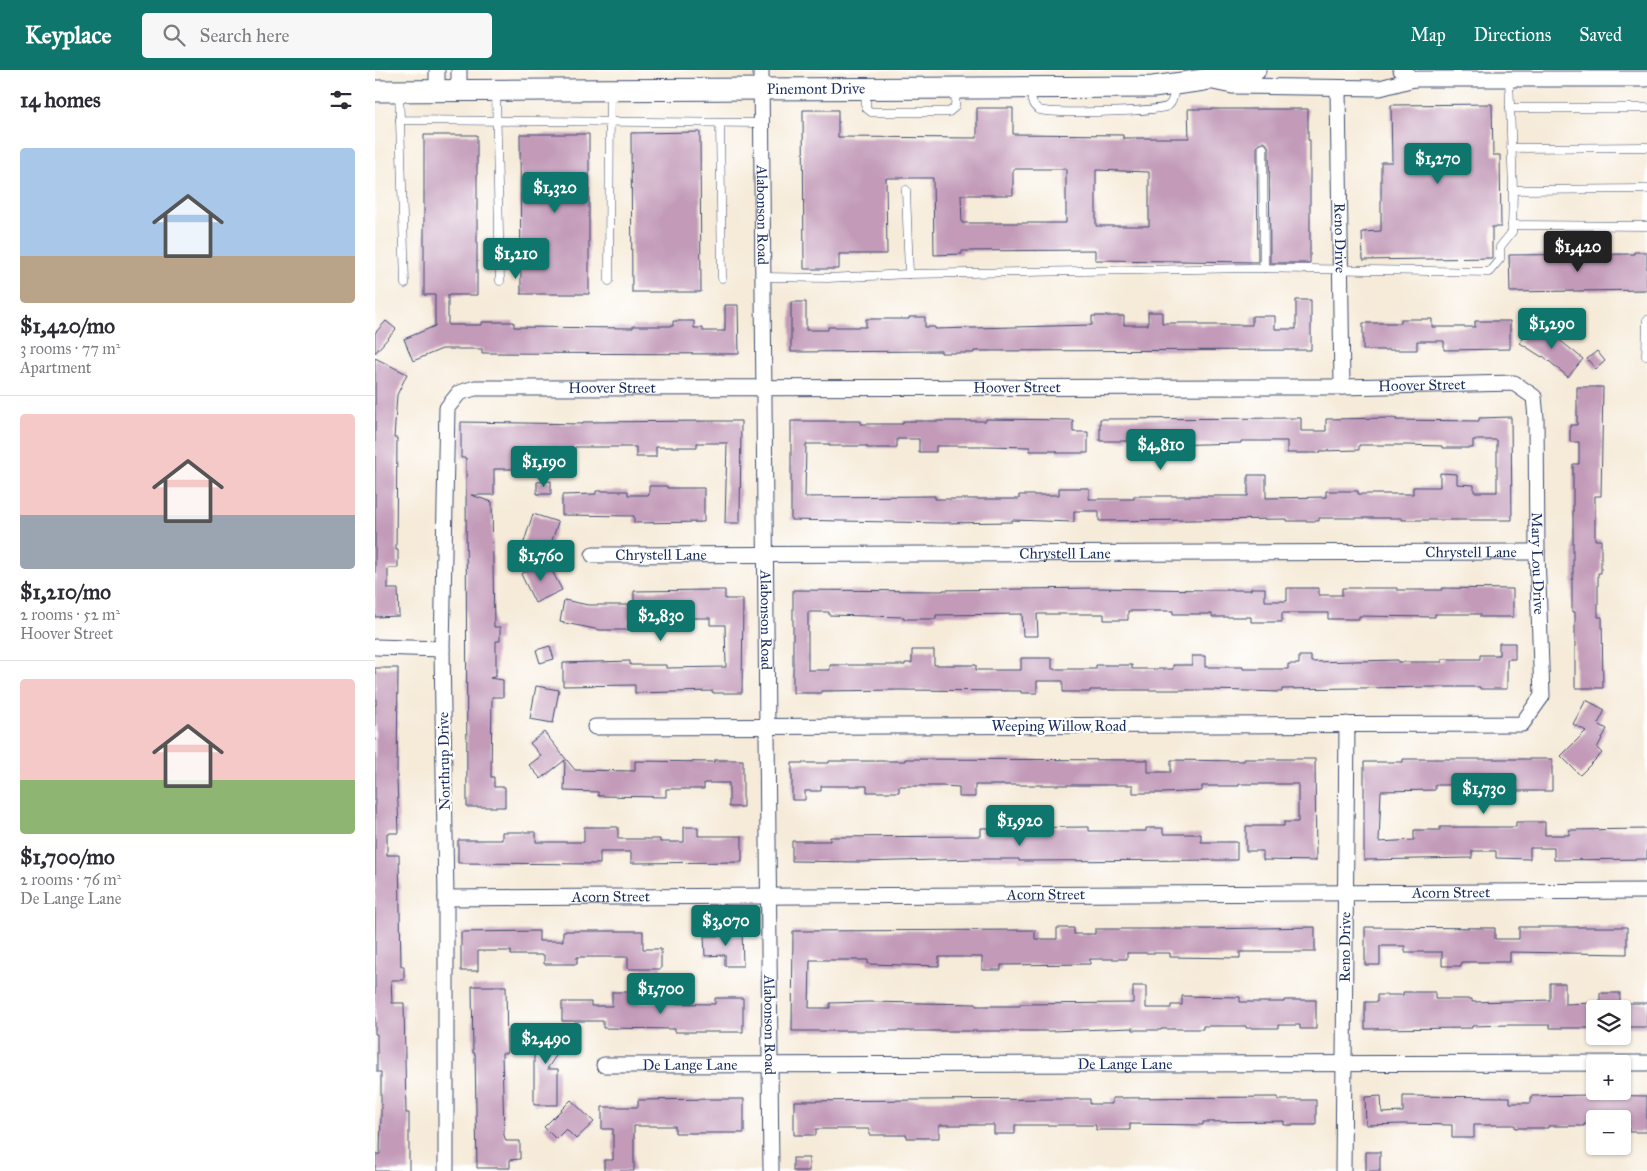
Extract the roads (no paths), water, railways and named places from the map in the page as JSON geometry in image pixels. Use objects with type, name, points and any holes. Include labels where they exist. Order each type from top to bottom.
[{"type":"main road","name":"Pinemont Drive","points":[[375,92],[609,90],[761,80],[866,90],[955,79],[1031,88],[1153,87],[1175,77],[1204,80],[1255,70]]},
{"type":"street","points":[[437,70],[437,91]]},
{"type":"street","points":[[459,70],[459,91]]},
{"type":"street","points":[[1401,70],[1414,79]]},
{"type":"street","points":[[1204,80],[1232,86],[1380,88],[1414,79],[1647,79]]},
{"type":"street","name":"Alabonson Road","points":[[761,80],[771,1171]]},
{"type":"street","name":"Reno Drive","points":[[1338,88],[1342,387]]},
{"type":"street","name":"Hoover Street","points":[[495,388],[1342,387],[1514,383],[1534,397]]},
{"type":"street","name":"Northrup Drive","points":[[446,1171],[446,898],[442,649],[447,408],[459,393],[475,388],[495,388]]},
{"type":"street","name":"Mary Lou Drive","points":[[1522,724],[1542,696],[1537,552],[1537,418],[1534,397]]},
{"type":"street","name":"Chrystell Lane","points":[[593,555],[1537,552]]},
{"type":"street","points":[[375,647],[442,649]]},
{"type":"street","name":"Reno Drive","points":[[1343,1171],[1347,724]]},
{"type":"street","name":"Weeping Willow Road","points":[[595,728],[1522,724]]},
{"type":"street","name":"Acorn Street","points":[[446,898],[1647,891]]},
{"type":"street","name":"De Lange Lane","points":[[604,1066],[1647,1063]]},
{"type":"lane","points":[[763,277],[829,278],[909,274],[1263,268],[1489,272],[1500,259],[1500,246],[1512,232],[1513,190],[1509,78]]},
{"type":"lane","points":[[609,90],[609,281]]},
{"type":"lane","points":[[399,91],[405,284]]},
{"type":"lane","points":[[496,91],[500,281]]},
{"type":"lane","points":[[1510,108],[1647,108]]},
{"type":"lane","points":[[400,120],[761,123]]},
{"type":"lane","points":[[720,123],[722,278]]},
{"type":"lane","points":[[1511,148],[1647,147]]},
{"type":"lane","points":[[1263,148],[1263,268]]},
{"type":"lane","points":[[1513,190],[1647,189]]},
{"type":"lane","points":[[906,190],[909,274]]},
{"type":"lane","points":[[1512,225],[1647,226]]},
{"type":"lane","points":[[1645,356],[1647,320]]}]
